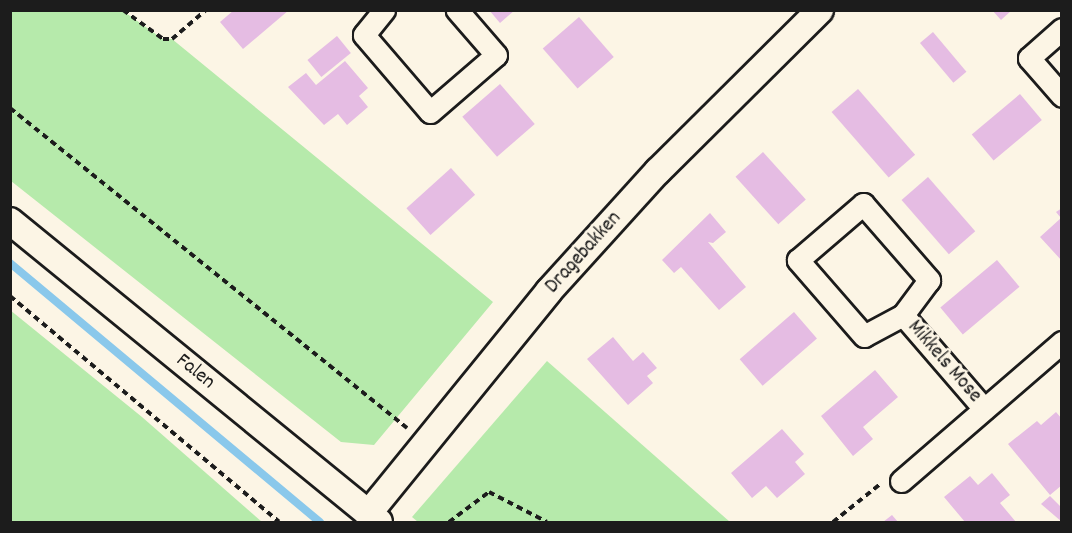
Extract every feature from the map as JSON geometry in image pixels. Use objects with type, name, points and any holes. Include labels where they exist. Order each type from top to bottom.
[{"type":"street","points":[[384,10],[364,35],[430,112],[496,55],[457,10]]},
{"type":"street","name":"Dragebakken","points":[[374,518],[426,442],[549,291],[658,171],[820,10]]},
{"type":"street","points":[[1062,29],[1029,58],[1062,96]]},
{"type":"street","name":"Mikkels Mose","points":[[863,204],[929,279],[903,315],[864,336],[798,260],[863,204]]},
{"type":"street","name":"Falen","points":[[10,221],[374,518]]},
{"type":"street","name":"Mikkels Mose","points":[[903,315],[984,409]]},
{"type":"street","name":"Mikkels Mose","points":[[901,481],[1062,342]]},
{"type":"path","points":[[123,10],[163,39],[172,39],[206,10]]},
{"type":"path","points":[[10,108],[182,250],[426,442]]},
{"type":"path","points":[[10,296],[279,522]]},
{"type":"path","points":[[833,522],[888,478],[901,481]]},
{"type":"path","points":[[449,522],[489,492],[547,522]]},
{"type":"green space","points":[[10,11],[123,11],[163,39],[172,39],[493,302],[374,445],[341,442],[11,181]]},
{"type":"green space","points":[[10,310],[142,417],[262,522],[11,522]]},
{"type":"green space","points":[[547,361],[730,522],[418,522],[412,517]]},
{"type":"building","points":[[234,10],[289,10],[243,49],[220,22]]},
{"type":"building","points":[[489,10],[515,10],[500,23]]},
{"type":"building","points":[[992,10],[1012,10],[1001,20]]},
{"type":"building","points":[[579,17],[614,57],[578,88],[543,48]]},
{"type":"building","points":[[933,32],[966,72],[953,83],[920,43]]},
{"type":"building","points":[[337,36],[351,53],[321,77],[307,60]]},
{"type":"building","points":[[345,61],[368,88],[359,96],[368,107],[347,125],[338,114],[324,125],[288,87],[306,73],[316,85]]},
{"type":"building","points":[[500,84],[535,124],[497,157],[462,117]]},
{"type":"building","points":[[858,89],[915,155],[889,178],[832,112]]},
{"type":"building","points":[[1020,94],[1042,120],[994,161],[972,134]]},
{"type":"building","points":[[763,152],[806,200],[778,224],[736,177]]},
{"type":"building","points":[[451,168],[475,195],[431,235],[406,208]]},
{"type":"building","points":[[928,177],[975,231],[949,254],[902,200]]},
{"type":"building","points":[[1062,208],[1062,261],[1040,237],[1061,218],[1056,212]]},
{"type":"building","points":[[710,213],[726,232],[713,243],[708,242],[746,287],[719,310],[681,267],[674,273],[662,260]]},
{"type":"building","points":[[997,260],[1019,287],[963,334],[940,308]]},
{"type":"building","points":[[794,312],[817,338],[763,386],[740,359]]},
{"type":"building","points":[[613,337],[633,361],[643,352],[657,368],[647,376],[653,383],[628,405],[587,359]]},
{"type":"building","points":[[875,370],[898,397],[863,427],[873,439],[853,456],[821,416]]},
{"type":"building","points":[[1056,412],[1062,419],[1062,485],[1050,495],[1008,444],[1037,421],[1041,425]]},
{"type":"building","points":[[782,429],[804,454],[795,462],[805,474],[777,498],[766,486],[752,498],[731,473]]},
{"type":"building","points":[[992,473],[1010,495],[1000,503],[1016,522],[965,522],[944,497],[970,476],[978,485]]},
{"type":"building","points":[[1050,496],[1062,508],[1062,522],[1041,504]]},
{"type":"building","points":[[892,515],[898,522],[883,522]]},
{"type":"waterway","points":[[10,263],[320,522]]}]
